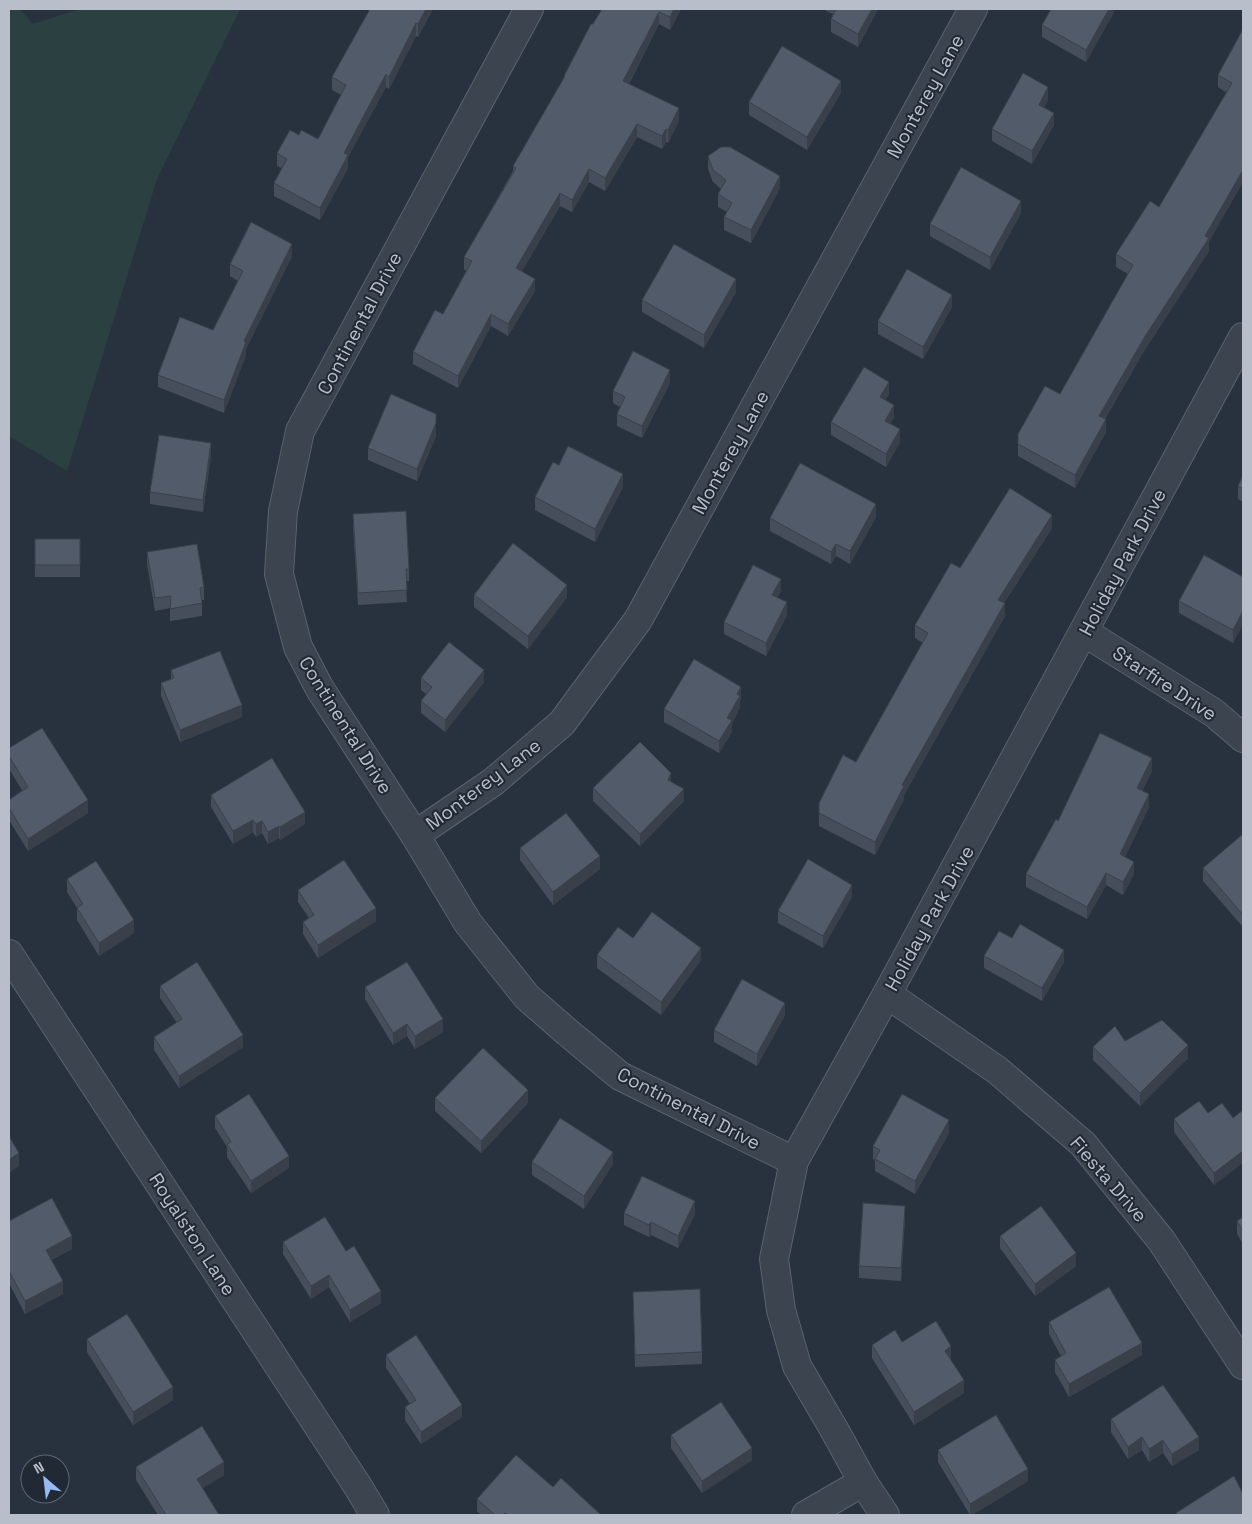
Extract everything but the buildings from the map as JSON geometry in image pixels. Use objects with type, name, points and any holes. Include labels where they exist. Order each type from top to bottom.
[{"type":"street","name":"Continental Drive","points":[[529,9],[300,432],[283,511],[279,574],[298,647],[320,689],[415,835],[468,923],[528,997],[566,1032],[620,1076],[794,1161]]},
{"type":"street","name":"Monterey Lane","points":[[415,835],[493,782],[562,723],[638,620],[973,9]]},
{"type":"street","name":"Holiday Park Drive","points":[[885,1515],[863,1482],[797,1366],[781,1310],[774,1259],[794,1161],[887,994],[1243,337]]},
{"type":"street","name":"Starfire Drive","points":[[1084,632],[1214,713],[1243,738]]},
{"type":"street","name":"Royalston Lane","points":[[9,954],[375,1515]]},
{"type":"street","name":"Fiesta Drive","points":[[887,994],[997,1070],[1083,1144],[1161,1240],[1243,1365]]},
{"type":"street","points":[[806,1515],[863,1482]]},
{"type":"green space","points":[[9,9],[20,9],[33,24],[80,9],[240,9],[157,179],[67,471],[9,436]]}]
